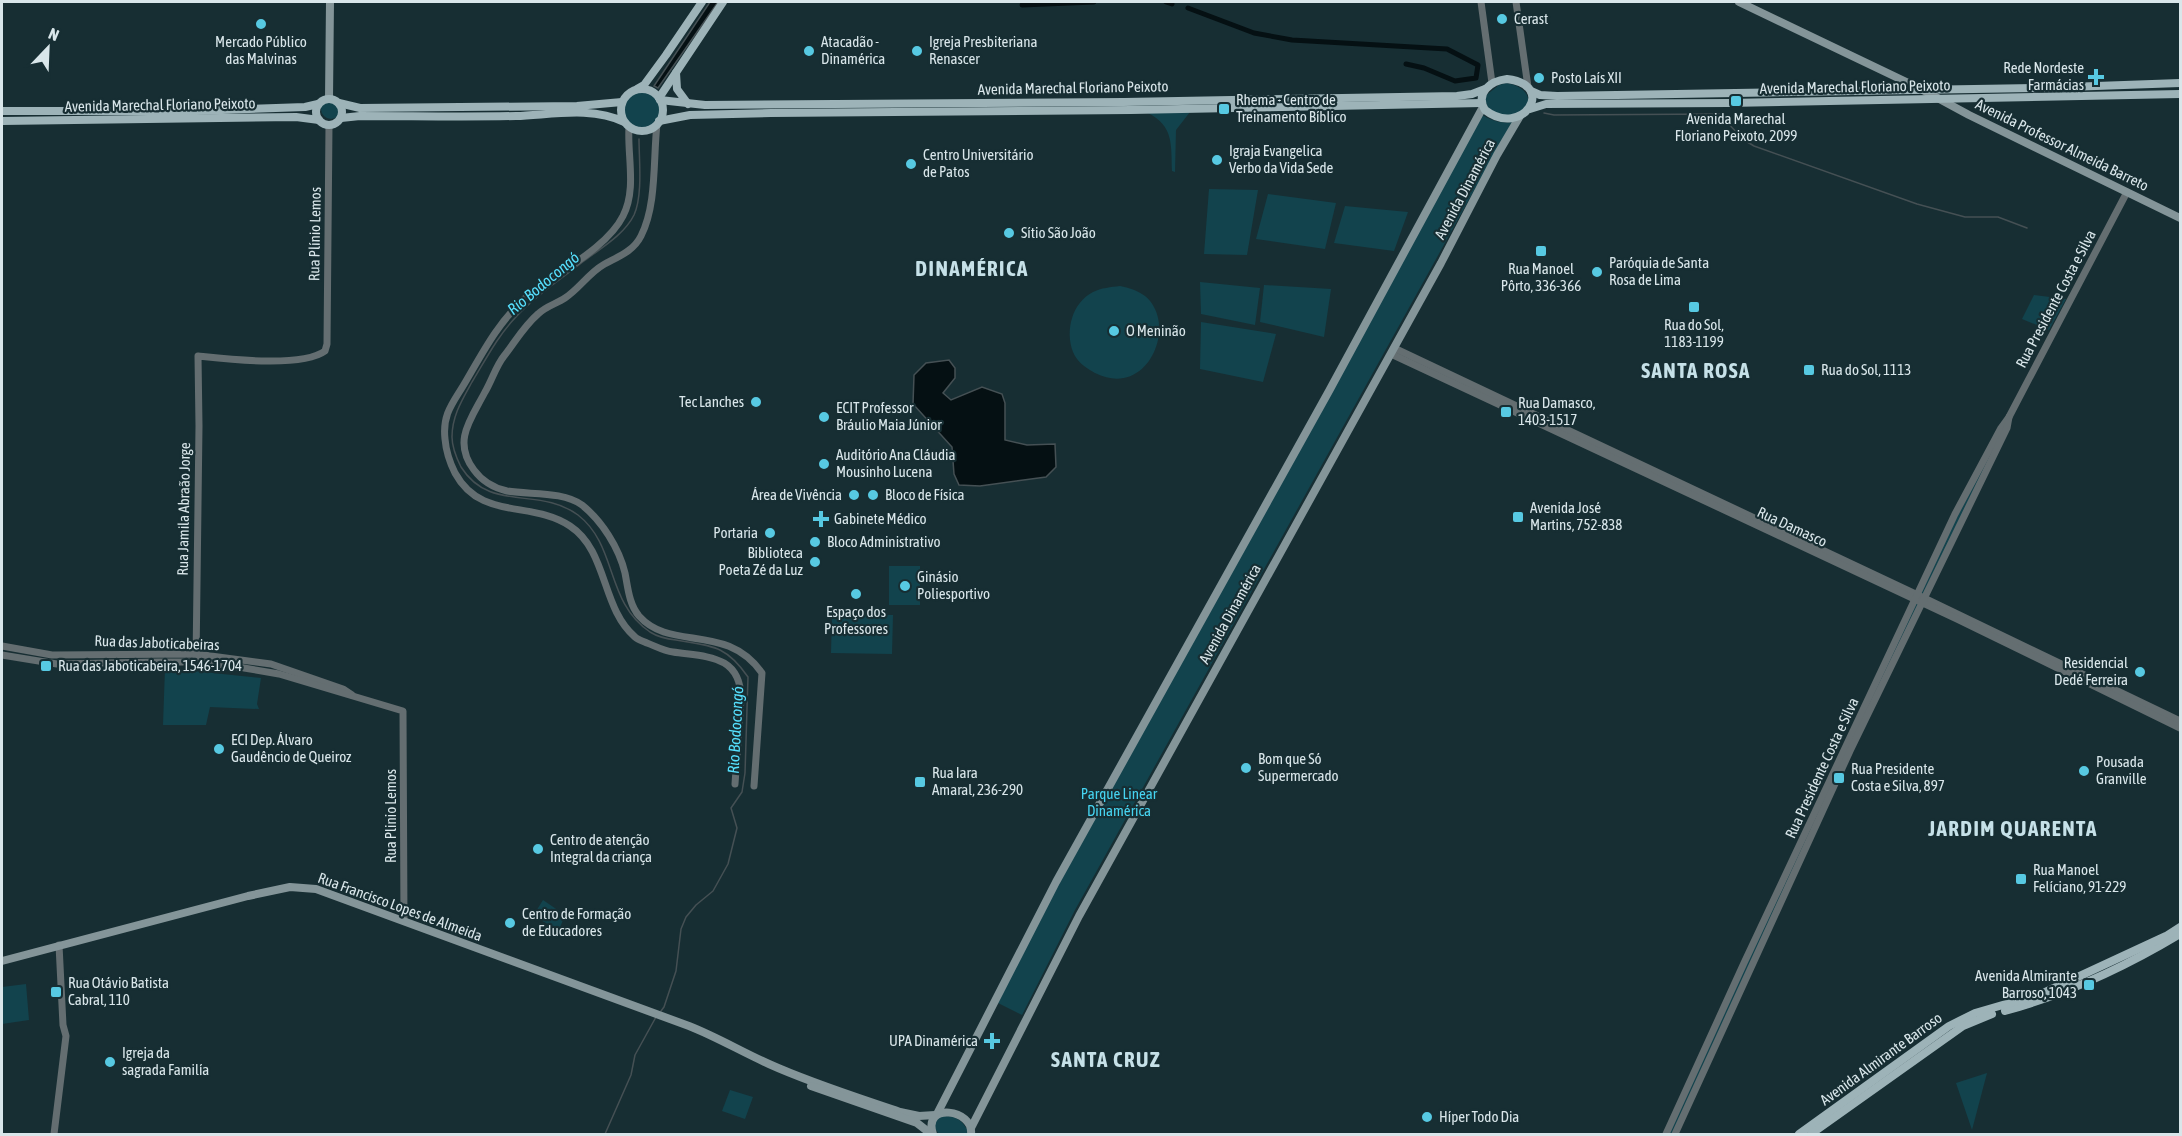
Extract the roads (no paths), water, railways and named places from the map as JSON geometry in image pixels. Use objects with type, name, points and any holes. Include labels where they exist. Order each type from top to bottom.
[{"type":"main road","points":[[328,98],[330,2]]},
{"type":"main road","points":[[627,124],[621,109],[622,102],[627,94],[644,84],[702,2]]},
{"type":"main road","points":[[659,99],[723,2]]},
{"type":"main road","name":"Avenida Professor Almeida Barreto","points":[[1738,2],[1921,89],[2181,218]]},
{"type":"main road","points":[[676,73],[677,89],[688,104]]},
{"type":"main road","points":[[1502,80],[1512,80],[1530,89],[1533,100],[1530,109],[1520,116],[1498,117],[1490,114],[1482,105],[1489,86],[1502,80]]},
{"type":"main road","name":"Avenida Marechal Floriano Peixoto","points":[[1530,89],[1540,95],[1557,96],[1774,94],[2181,83]]},
{"type":"main road","name":"Avenida Marechal Floriano Peixoto","points":[[659,99],[688,104],[1089,102],[1457,96],[1472,94],[1489,86]]},
{"type":"main road","points":[[341,118],[588,114],[608,115],[642,131],[649,130],[658,123],[663,111],[659,99],[649,90],[637,90]]},
{"type":"main road","name":"Avenida Marechal Floriano Peixoto","points":[[1530,109],[1546,104],[2181,94]]},
{"type":"main road","points":[[328,98],[360,108],[577,106],[622,102]]},
{"type":"main road","points":[[328,98],[318,104],[316,112],[319,120],[329,125],[336,124],[341,118],[343,110],[339,103]]},
{"type":"main road","name":"Avenida Marechal Floriano Peixoto","points":[[2,111],[196,111],[305,107],[318,104]]},
{"type":"main road","name":"Avenida Marechal Floriano Peixoto","points":[[658,123],[690,115],[771,113],[1482,105]]},
{"type":"main road","name":"Avenida Dinamérica","points":[[936,1115],[1056,882],[1345,361],[1482,105]]},
{"type":"main road","name":"Avenida Dinamérica","points":[[971,1131],[1079,916],[1520,116]]},
{"type":"main road","name":"Avenida Marechal Floriano Peixoto","points":[[2,121],[296,117],[319,120]]},
{"type":"main road","name":"Rua Francisco Lopes de Almeida","points":[[2,961],[290,887],[316,889],[661,1016],[712,1036],[791,1074],[900,1112],[919,1116],[946,1112],[957,1115],[964,1119],[971,1131]]},
{"type":"main road","name":"Avenida Almirante Barroso","points":[[1799,1134],[1948,1026],[1975,1013],[2041,994],[2181,927]]},
{"type":"main road","name":"Avenida Almirante Barroso","points":[[1811,1134],[1963,1026],[2087,983],[2181,934]]},
{"type":"main road","name":"Rua Francisco Lopes de Almeida","points":[[712,1036],[724,1046],[764,1067],[912,1121],[932,1134]]},
{"type":"main road","points":[[932,1134],[931,1127],[936,1115]]},
{"type":"main road","points":[[971,1131],[980,1134]]},
{"type":"street","points":[[1481,2],[1489,86]]},
{"type":"street","points":[[1516,2],[1530,89]]},
{"type":"street","points":[[658,123],[649,215],[636,244],[619,257],[600,267],[568,296],[551,304],[531,320],[501,360],[471,416],[463,446],[469,464],[487,483],[505,490],[566,498],[583,506],[610,539],[625,571],[629,596],[639,616],[657,629],[685,637],[715,640],[735,648],[754,662],[762,673],[754,786]]},
{"type":"street","points":[[627,124],[630,192],[627,208],[621,220],[607,237],[523,300],[494,333],[445,416],[446,447],[451,465],[470,494],[497,506],[552,515],[571,527],[589,543],[618,616],[636,638],[670,652],[704,655],[722,661],[737,676],[741,686],[741,699],[735,784]]},
{"type":"street","name":"Rua Plínio Lemos","points":[[198,356],[295,360],[325,351],[327,344],[329,125]]},
{"type":"street","name":"Rua Presidente Costa e Silva","points":[[1675,1134],[1920,599],[1955,514],[2009,417],[2127,192]]},
{"type":"street","name":"Rua Damasco","points":[[1392,351],[2181,721]]},
{"type":"street","name":"Rua Jamila Abraão Jorge","points":[[196,658],[198,356]]},
{"type":"street","name":"Rua Presidente Costa e Silva","points":[[1666,1134],[1744,963],[1920,599]]},
{"type":"street","name":"Rua Damasco","points":[[1920,599],[2181,728]]},
{"type":"street","name":"Rua das Jaboticabeiras","points":[[2,646],[52,655],[196,658],[271,664],[343,692],[403,711]]},
{"type":"street","name":"Rua das Jaboticabeiras","points":[[2,656],[57,664],[196,658]]},
{"type":"street","name":"Rua Plinio Lemos","points":[[403,711],[405,921]]},
{"type":"street","points":[[54,1134],[65,1059],[66,1036],[63,1025],[59,945]]},
{"type":"waterway","points":[[1022,5],[1094,2]]},
{"type":"waterway","points":[[1166,2],[1172,4]]},
{"type":"waterway","points":[[1188,8],[1254,33],[1292,40],[1447,49],[1478,65],[1476,78],[1455,81],[1424,68],[1406,64]]},
{"type":"waterway","points":[[1544,113],[1554,115],[1719,114],[1744,140],[1754,146],[1917,204],[1965,217],[1998,217],[2027,228]]},
{"type":"waterway","name":"Rio Bodocongó","points":[[639,139],[639,198],[630,222],[612,241],[540,295],[509,325],[461,402],[452,437],[461,467],[473,481],[486,490],[500,495],[563,506],[578,515],[591,528],[600,542],[625,605],[636,620],[650,632],[665,638],[717,649],[733,659],[748,677],[745,773],[742,792],[731,808],[737,828],[728,864],[713,891],[686,917],[681,929],[676,971],[661,1011]]},
{"type":"waterway","name":"Rio Bodocongó","points":[[605,1134],[631,1075],[635,1055],[656,1017]]},
{"type":"place","name":"Cerast","points":[[1502,19]]},
{"type":"place","name":"Mercado Público das Malvinas","points":[[261,24]]},
{"type":"place","name":"Atacadão - Dinamérica","points":[[809,51]]},
{"type":"place","name":"Igreja Presbiteriana Renascer","points":[[917,51]]},
{"type":"place","name":"Rede Nordeste Farmácias","points":[[2096,77]]},
{"type":"place","name":"Posto Laís XII","points":[[1539,78]]},
{"type":"place","name":"Avenida Marechal Floriano Peixoto, 2099","points":[[1736,101]]},
{"type":"place","name":"Rhema - Centro de Treinamento Bíblico","points":[[1224,109]]},
{"type":"place","name":"Igraja Evangelica Verbo da Vida Sede","points":[[1217,160]]},
{"type":"place","name":"Centro Universitário de Patos","points":[[911,164]]},
{"type":"place","name":"Sítio São João","points":[[1009,233]]},
{"type":"place","name":"Rua Manoel Pôrto, 336-366","points":[[1541,251]]},
{"type":"place","name":"Paróquia de Santa Rosa de Lima","points":[[1597,272]]},
{"type":"place","name":"Rua do Sol, 1183-1199","points":[[1694,307]]},
{"type":"place","name":"O Meninão","points":[[1114,331]]},
{"type":"place","name":"Rua do Sol, 1113","points":[[1809,370]]},
{"type":"place","name":"Tec Lanches","points":[[756,402]]},
{"type":"place","name":"Rua Damasco, 1403-1517","points":[[1506,412]]},
{"type":"place","name":"ECIT Professor Bráulio Maia Júnior","points":[[824,417]]},
{"type":"place","name":"Auditório Ana Cláudia Mousinho Lucena","points":[[824,464]]},
{"type":"place","name":"Área de Vivência","points":[[854,495]]},
{"type":"place","name":"Bloco de Física","points":[[873,495]]},
{"type":"place","name":"Avenida José Martins, 752-838","points":[[1518,517]]},
{"type":"place","name":"Gabinete Médico","points":[[821,519]]},
{"type":"place","name":"Portaria","points":[[770,533]]},
{"type":"place","name":"Bloco Administrativo","points":[[815,542]]},
{"type":"place","name":"Biblioteca Poeta Zé da Luz","points":[[815,562]]},
{"type":"place","name":"Ginásio Poliesportivo","points":[[905,586]]},
{"type":"place","name":"Espaço dos Professores","points":[[856,594]]},
{"type":"place","name":"Rua das Jaboticabeira, 1546-1704","points":[[46,666]]},
{"type":"place","name":"Residencial Dedé Ferreira","points":[[2140,672]]},
{"type":"place","name":"ECI Dep. Álvaro Gaudêncio de Queiroz","points":[[219,749]]},
{"type":"place","name":"Bom que Só Supermercado","points":[[1246,768]]},
{"type":"place","name":"Pousada Granville","points":[[2084,771]]},
{"type":"place","name":"Rua Presidente Costa e Silva, 897","points":[[1839,778]]},
{"type":"place","name":"Rua Iara Amaral, 236-290","points":[[920,782]]},
{"type":"place","name":"Centro de atenção Integral da criança","points":[[538,849]]},
{"type":"place","name":"Rua Manoel Felíciano, 91-229","points":[[2021,879]]},
{"type":"place","name":"Centro de Formação de Educadores","points":[[510,923]]},
{"type":"place","name":"Avenida Almirante Barroso, 1043","points":[[2089,985]]},
{"type":"place","name":"Rua Otávio Batista Cabral, 110","points":[[56,992]]},
{"type":"place","name":"UPA Dinamérica","points":[[992,1041]]},
{"type":"place","name":"Igreja da sagrada Familía","points":[[110,1062]]},
{"type":"place","name":"Híper Todo Dia","points":[[1427,1117]]},
{"type":"district","name":"DINAMÉRICA","points":[[972,269]]},
{"type":"district","name":"SANTA ROSA","points":[[1696,371]]},
{"type":"district","name":"JARDIM QUARENTA","points":[[2013,829]]},
{"type":"district","name":"SANTA CRUZ","points":[[1106,1060]]},
{"type":"park label","name":"Parque Linear Dinamérica","points":[[1119,802]]}]
